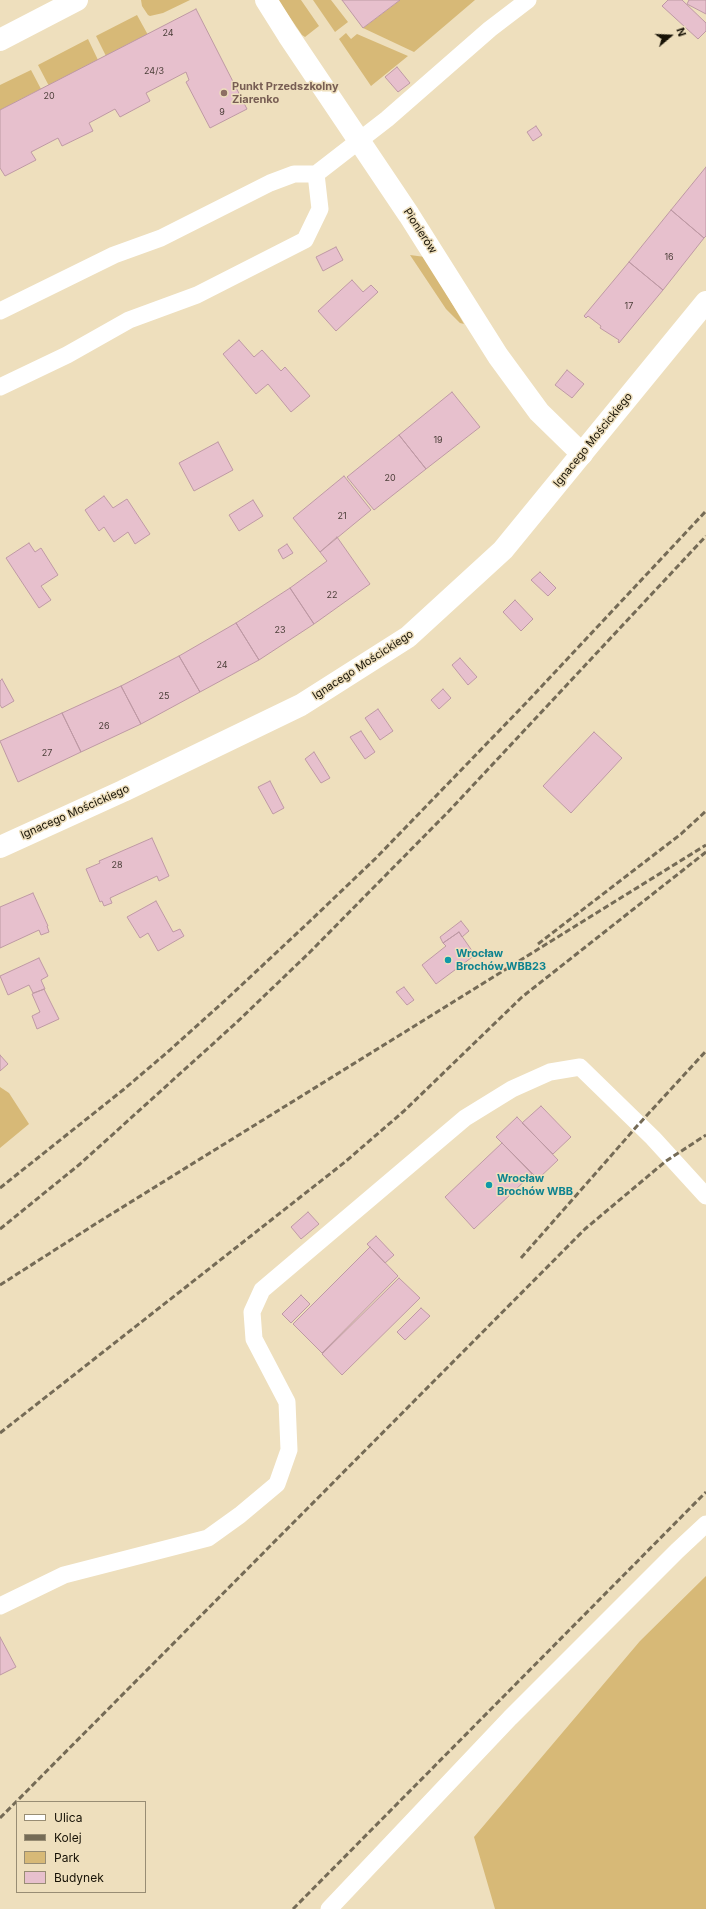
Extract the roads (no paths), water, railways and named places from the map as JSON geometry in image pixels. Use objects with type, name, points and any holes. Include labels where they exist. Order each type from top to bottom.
[{"type":"street","points":[[0,40],[77,0]]},
{"type":"street","name":"Pionierów","points":[[266,0],[288,36],[433,251],[475,323],[540,412],[582,454]]},
{"type":"street","name":"Ignacego Mościckiego","points":[[0,846],[123,791],[301,705],[408,637],[503,550],[706,302]]},
{"type":"lane","points":[[0,311],[114,255],[161,238],[270,183],[294,174],[316,174],[387,119],[490,29],[528,0]]},
{"type":"lane","points":[[0,387],[66,355],[129,320],[197,295],[305,240],[320,209],[316,174]]},
{"type":"lane","points":[[0,1606],[64,1575],[208,1538],[240,1515],[276,1484],[289,1450],[288,1402],[254,1338],[252,1312],[262,1290],[466,1118],[512,1089],[550,1072],[580,1067],[653,1138],[706,1196]]},
{"type":"lane","points":[[329,1909],[505,1724],[677,1551],[706,1524]]},
{"type":"railway","points":[[0,1188],[123,1090],[170,1050],[231,995],[376,858],[526,703],[706,511]]},
{"type":"railway","points":[[0,1229],[80,1164],[236,1023],[310,952],[449,811],[706,536]]},
{"type":"railway","points":[[538,944],[681,834],[706,811]]},
{"type":"railway","points":[[0,1285],[97,1223],[706,845]]},
{"type":"railway","points":[[0,1433],[345,1162],[404,1111],[522,997],[706,852]]},
{"type":"railway","points":[[521,1258],[638,1125],[706,1051]]},
{"type":"railway","points":[[17,1801],[585,1229],[666,1161],[706,1135]]},
{"type":"railway","points":[[293,1909],[706,1492]]},
{"type":"railway","points":[[0,1818],[16,1802]]},
{"type":"place","name":"Punkt Przedszkolny Ziarenko","points":[[224,93]]},
{"type":"place","name":"Wrocław Brochów WBB23","points":[[448,960]]},
{"type":"place","name":"Wrocław Brochów WBB","points":[[489,1185]]}]
